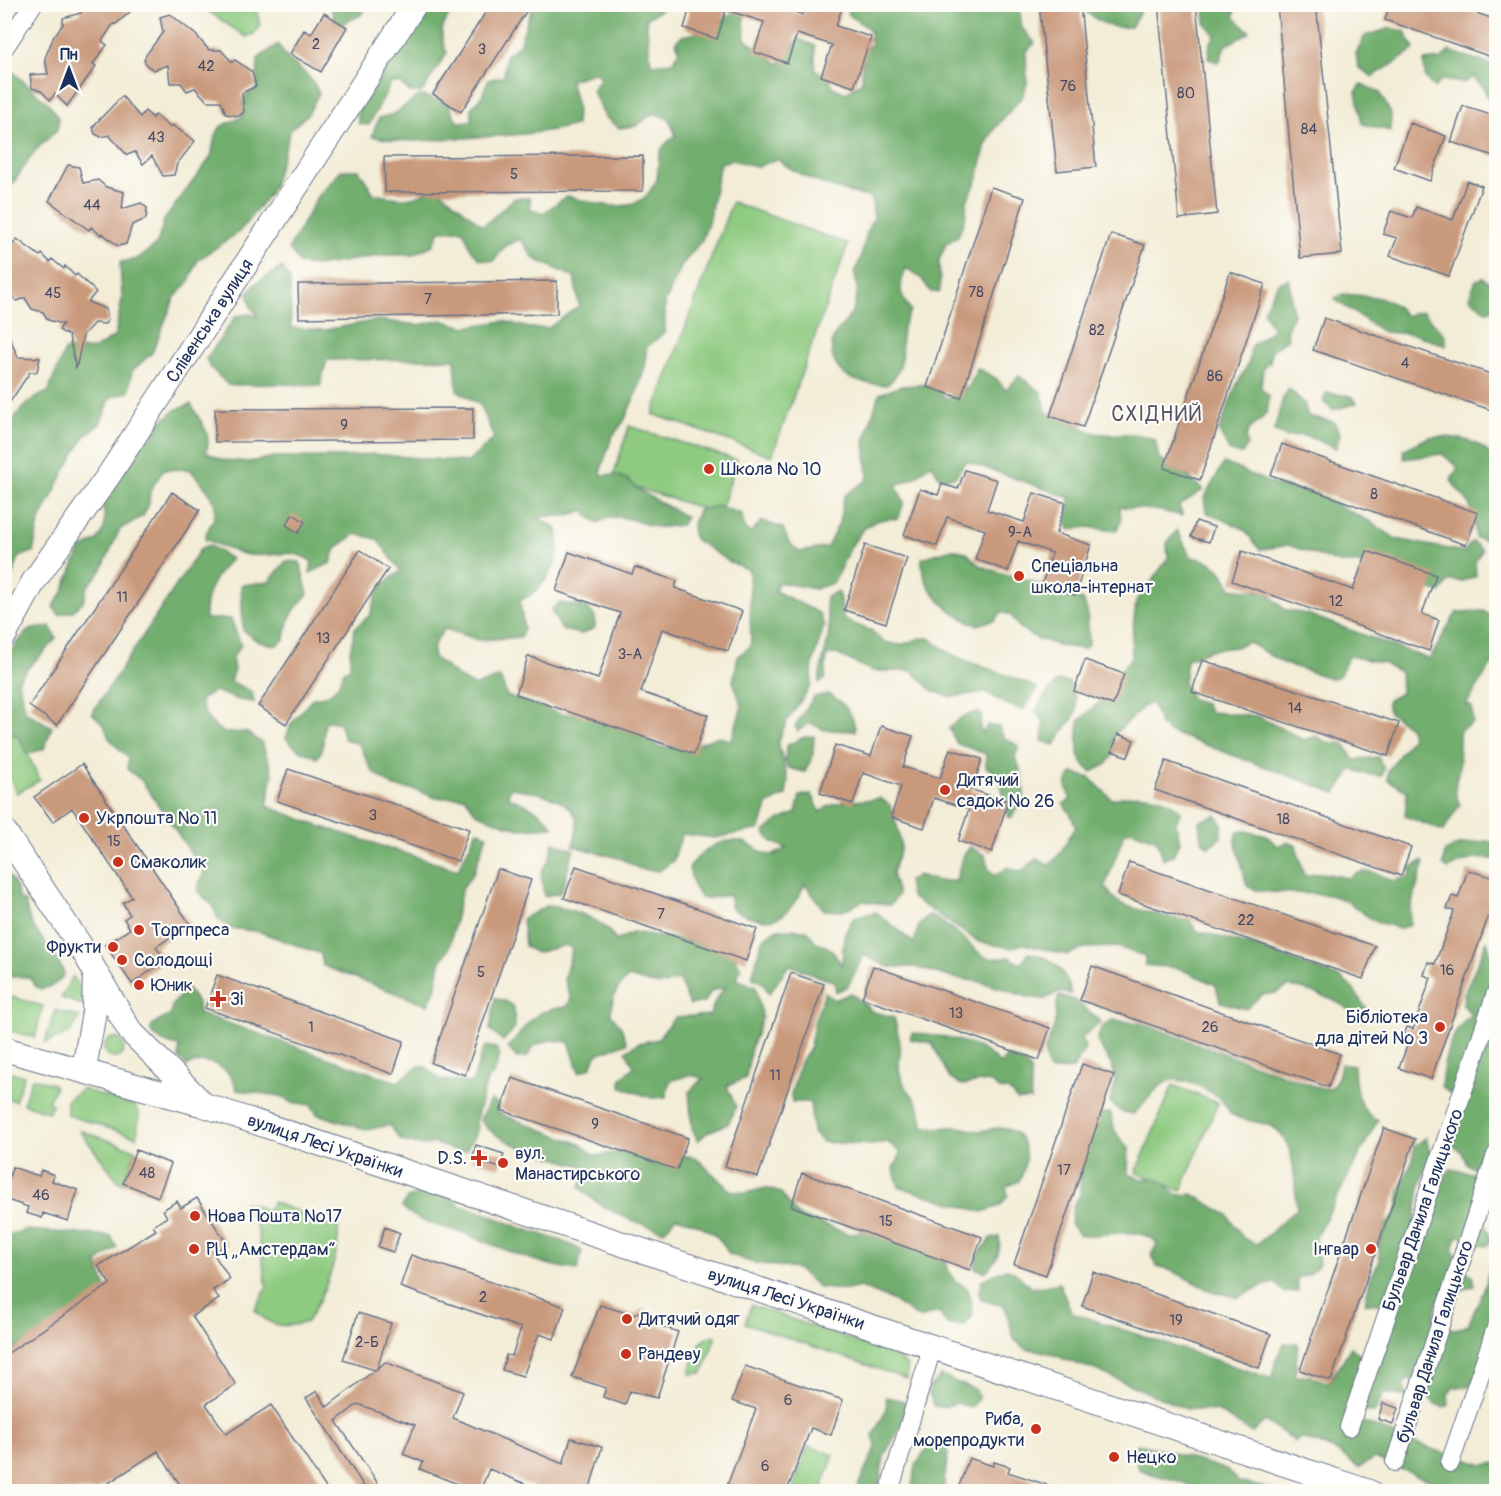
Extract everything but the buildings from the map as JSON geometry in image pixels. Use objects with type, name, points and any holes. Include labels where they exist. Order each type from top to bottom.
[{"type":"main road","name":"Слівенська вулиця","points":[[4,636],[34,581],[119,459],[415,4]]},
{"type":"main road","points":[[4,831],[81,947],[94,973],[136,1037],[204,1105]]},
{"type":"main road","points":[[84,1069],[94,1012],[94,973]]},
{"type":"main road","points":[[90,1045],[99,1034],[118,1030],[136,1037]]},
{"type":"main road","points":[[4,1049],[117,1079],[131,1073],[142,1056],[136,1037]]},
{"type":"main road","name":"вулиця Лесі Українки","points":[[117,1079],[204,1105],[1369,1491]]},
{"type":"street","points":[[4,48],[33,4]]},
{"type":"street","name":"Бульвар Данила Галицького","points":[[1349,1427],[1497,993]]},
{"type":"street","name":"бульвар Данила Галицького","points":[[1395,1462],[1497,1155]]},
{"type":"street","points":[[1450,1463],[1497,1328]]},
{"type":"street","points":[[889,1491],[932,1348]]},
{"type":"green space","points":[[334,4],[365,6],[363,14],[344,23],[335,22],[331,8]]},
{"type":"green space","points":[[1085,4],[1137,5],[1142,8],[1131,27],[1117,27],[1095,18],[1084,10]]},
{"type":"green space","points":[[199,5],[255,5],[260,25],[254,34],[246,37]]},
{"type":"green space","points":[[429,5],[457,5],[443,28],[442,38],[447,53],[422,92],[410,92],[400,83],[391,83],[369,125],[359,124],[357,113]]},
{"type":"green space","points":[[533,5],[668,5],[646,19],[651,64],[673,62],[679,51],[676,41],[682,36],[707,31],[738,10],[744,11],[745,39],[779,64],[799,39],[815,46],[815,70],[828,75],[833,87],[846,93],[862,81],[863,52],[872,44],[869,29],[848,14],[847,5],[1019,5],[1022,28],[1035,43],[1026,52],[1027,83],[1023,96],[995,128],[985,147],[978,178],[967,201],[965,219],[958,236],[946,244],[939,260],[940,292],[931,292],[921,278],[906,268],[901,290],[911,310],[903,328],[900,365],[894,378],[887,385],[870,384],[848,377],[837,366],[832,352],[834,337],[856,303],[857,285],[854,272],[867,231],[874,218],[871,198],[810,179],[777,159],[757,167],[733,160],[720,163],[709,220],[702,240],[682,265],[665,303],[665,332],[646,348],[646,364],[638,389],[624,421],[612,437],[601,470],[602,475],[626,479],[637,489],[686,517],[681,525],[663,527],[620,517],[613,517],[598,523],[587,515],[586,510],[565,516],[544,516],[539,519],[556,527],[558,549],[556,560],[546,580],[520,601],[524,629],[521,637],[479,640],[445,629],[434,646],[434,658],[459,677],[475,686],[500,677],[507,696],[562,714],[600,713],[660,747],[690,747],[719,736],[731,741],[742,706],[733,681],[738,656],[751,646],[749,570],[730,562],[694,539],[692,527],[698,510],[718,506],[742,514],[744,527],[750,533],[762,521],[783,528],[788,541],[799,552],[827,547],[839,523],[844,496],[868,479],[865,440],[879,394],[901,386],[935,384],[946,399],[969,387],[977,368],[996,378],[1006,390],[1019,376],[1041,392],[1047,413],[1095,433],[1130,434],[1155,440],[1159,459],[1180,469],[1203,490],[1179,506],[1183,516],[1156,510],[1120,507],[1121,522],[1116,531],[1087,527],[1070,530],[1067,525],[1070,498],[966,461],[955,477],[940,478],[931,463],[916,477],[896,485],[904,502],[898,519],[884,519],[864,529],[850,548],[833,583],[815,589],[778,582],[775,591],[819,613],[824,625],[813,663],[811,686],[787,721],[778,741],[788,781],[786,795],[767,805],[760,829],[715,838],[682,834],[673,861],[659,871],[640,869],[622,859],[573,846],[577,828],[576,818],[565,804],[548,796],[510,788],[508,797],[539,812],[553,827],[519,829],[476,813],[465,797],[436,798],[416,790],[394,787],[372,771],[359,744],[344,739],[339,722],[325,721],[322,750],[317,758],[296,748],[286,738],[291,724],[313,698],[330,693],[339,683],[344,671],[350,668],[350,651],[355,628],[370,615],[376,596],[383,584],[401,571],[377,539],[356,534],[336,548],[331,563],[310,573],[312,562],[295,554],[253,556],[239,553],[205,539],[214,517],[214,501],[190,469],[163,470],[150,491],[149,504],[143,516],[120,529],[101,571],[87,587],[84,600],[73,611],[59,615],[53,607],[63,592],[81,548],[97,540],[104,528],[101,496],[132,448],[151,437],[157,425],[177,409],[191,404],[207,433],[206,452],[222,460],[249,462],[275,457],[348,457],[372,454],[468,462],[494,438],[481,406],[457,390],[455,359],[327,360],[320,386],[228,385],[210,367],[206,359],[236,316],[250,314],[259,317],[251,307],[248,294],[255,284],[282,267],[290,280],[291,327],[294,328],[325,330],[378,320],[418,325],[442,320],[464,327],[504,321],[529,328],[548,328],[579,306],[574,277],[534,259],[521,239],[505,246],[494,261],[480,259],[471,249],[463,230],[440,231],[433,245],[413,255],[385,255],[317,266],[300,264],[289,249],[316,199],[341,170],[359,170],[374,194],[384,196],[413,197],[436,187],[483,226],[515,198],[530,198],[531,210],[543,213],[567,196],[612,206],[634,204],[643,199],[656,180],[662,150],[676,136],[669,119],[654,113],[636,126],[619,128],[605,117],[592,90],[600,80],[597,72],[570,80],[577,107],[576,125],[518,134],[427,140],[405,141],[372,136],[379,118],[394,114],[420,95],[448,103],[457,122],[472,121],[471,108],[482,96],[488,80],[504,76],[506,55],[519,45]]},
{"type":"green space","points":[[1204,5],[1236,5],[1234,17],[1250,32],[1225,46],[1219,63],[1208,58],[1210,44],[1215,35],[1205,23]]},
{"type":"green space","points":[[1391,28],[1405,31],[1414,49],[1373,77],[1358,67],[1356,53],[1365,36]]},
{"type":"green space","points":[[278,44],[288,59],[310,78],[319,93],[308,114],[291,129],[271,192],[239,232],[198,260],[188,283],[175,297],[152,353],[132,371],[129,392],[111,397],[100,424],[85,436],[39,523],[33,552],[19,557],[14,572],[5,582],[4,434],[22,408],[48,392],[65,350],[95,349],[115,336],[122,299],[120,262],[137,259],[157,244],[164,220],[211,157],[215,136],[221,126],[242,117],[245,96],[257,89],[258,59]]},
{"type":"green space","points":[[1449,51],[1496,66],[1496,112],[1482,86],[1473,77],[1463,83],[1441,80],[1434,88],[1425,77],[1424,61],[1442,59]]},
{"type":"green space","points":[[5,65],[50,105],[59,119],[57,130],[35,151],[5,195]]},
{"type":"green space","points":[[1361,85],[1379,91],[1391,114],[1390,131],[1362,124],[1356,92]]},
{"type":"green space","points":[[732,202],[848,244],[772,456],[653,414]]},
{"type":"green space","points":[[1483,278],[1494,285],[1495,302],[1492,310],[1486,311],[1469,297],[1476,280]]},
{"type":"green space","points":[[1289,279],[1293,314],[1287,329],[1288,339],[1271,351],[1270,365],[1269,359],[1263,369],[1261,388],[1269,396],[1268,409],[1249,430],[1246,438],[1247,445],[1242,454],[1230,452],[1219,431],[1236,386],[1249,362],[1251,346],[1273,329],[1263,311],[1278,283]]},
{"type":"green space","points":[[1343,294],[1385,300],[1392,303],[1405,316],[1422,311],[1445,335],[1446,346],[1414,334],[1383,332],[1334,299]]},
{"type":"green space","points":[[1289,389],[1304,403],[1308,416],[1334,422],[1340,434],[1336,448],[1306,436],[1286,437],[1274,431],[1283,398]]},
{"type":"green space","points":[[1326,393],[1351,396],[1357,403],[1333,410],[1323,402]]},
{"type":"green space","points":[[629,426],[737,460],[720,514],[612,480]]},
{"type":"green space","points":[[1429,437],[1449,437],[1469,441],[1478,445],[1492,458],[1497,478],[1496,511],[1490,513],[1484,540],[1475,538],[1469,503],[1451,480],[1458,467],[1442,454],[1404,459],[1403,450]]},
{"type":"green space","points":[[1224,463],[1275,485],[1315,493],[1374,524],[1396,539],[1464,552],[1472,541],[1482,550],[1475,562],[1476,576],[1463,581],[1449,581],[1441,592],[1427,590],[1368,563],[1340,563],[1288,545],[1260,550],[1244,529],[1206,512],[1204,498]]},
{"type":"green space","points":[[1177,530],[1191,557],[1206,560],[1216,566],[1231,588],[1267,592],[1285,610],[1307,614],[1429,659],[1458,612],[1484,611],[1495,619],[1491,645],[1495,649],[1496,660],[1466,704],[1472,707],[1473,723],[1460,730],[1459,764],[1455,786],[1460,804],[1443,831],[1405,816],[1407,791],[1388,780],[1388,771],[1412,737],[1410,728],[1389,712],[1387,701],[1401,693],[1400,672],[1383,663],[1349,656],[1339,676],[1333,679],[1283,663],[1248,642],[1236,647],[1210,650],[1187,659],[1184,683],[1192,699],[1205,703],[1210,712],[1257,716],[1304,740],[1317,736],[1326,742],[1344,744],[1354,760],[1378,757],[1384,768],[1382,776],[1352,769],[1336,793],[1167,731],[1160,725],[1152,703],[1144,706],[1113,736],[1116,751],[1106,765],[1092,772],[1086,767],[1078,750],[1079,721],[1108,694],[1110,684],[1132,656],[1136,600],[1144,593],[1168,558],[1167,543]]},
{"type":"green space","points":[[210,545],[231,559],[211,586],[206,601],[205,619],[231,619],[241,645],[232,658],[234,670],[230,681],[252,692],[254,702],[239,700],[215,691],[201,699],[203,710],[208,719],[224,733],[246,732],[262,743],[273,774],[267,806],[319,826],[458,870],[477,830],[487,835],[473,874],[462,888],[449,949],[440,963],[435,990],[428,1005],[323,966],[321,954],[260,932],[230,928],[218,919],[212,905],[197,890],[204,872],[142,781],[127,769],[128,758],[109,738],[104,725],[92,713],[201,548]]},
{"type":"green space","points":[[952,549],[966,552],[979,565],[1031,581],[1055,593],[1083,600],[1087,611],[1089,643],[1084,649],[1042,640],[1023,630],[1011,615],[1001,612],[995,620],[977,625],[957,615],[947,608],[931,590],[926,580],[922,558]]},
{"type":"green space","points":[[286,561],[300,562],[308,594],[292,614],[287,625],[285,639],[275,646],[257,641],[243,630],[241,585],[269,582]]},
{"type":"green space","points":[[838,591],[844,620],[872,631],[882,641],[900,645],[921,638],[930,638],[942,648],[968,662],[1025,682],[1038,689],[1023,710],[1005,704],[986,692],[952,697],[933,691],[912,671],[872,671],[837,654],[827,655],[825,679],[819,683],[829,632],[826,597]]},
{"type":"green space","points":[[559,603],[587,607],[595,617],[595,628],[582,634],[562,630],[551,610]]},
{"type":"green space","points":[[50,626],[56,638],[18,681],[26,712],[52,727],[44,749],[27,754],[20,738],[5,730],[5,658],[28,630]]},
{"type":"green space","points":[[1058,681],[1069,682],[1077,703],[1074,716],[1055,745],[1042,741],[1044,721],[1035,712],[1048,691]]},
{"type":"green space","points":[[828,694],[847,709],[853,719],[855,731],[825,730],[810,723],[798,731],[795,726],[814,697]]},
{"type":"green space","points":[[977,712],[982,714],[980,728],[983,733],[987,725],[999,727],[1004,738],[1019,746],[1015,757],[1023,781],[1024,800],[1023,806],[1017,807],[1012,818],[1008,817],[1001,776],[986,767],[986,754],[957,744],[949,728],[962,717]]},
{"type":"green space","points":[[4,730],[20,738],[40,780],[17,793],[5,769]]},
{"type":"green space","points":[[814,736],[813,755],[805,772],[789,768],[785,762],[786,746],[804,737]]},
{"type":"green space","points":[[1073,773],[1090,778],[1112,799],[1149,795],[1173,804],[1181,811],[1176,823],[1180,842],[1173,855],[1163,859],[1157,840],[1131,830],[1124,833],[1105,887],[1115,900],[1140,910],[1190,921],[1197,931],[1257,947],[1341,978],[1353,989],[1368,1011],[1363,1020],[1328,998],[1289,986],[1276,993],[1261,995],[1246,1009],[1220,1002],[1216,985],[1178,968],[1145,965],[1145,956],[1117,947],[1084,948],[1067,955],[1023,944],[1011,948],[979,942],[911,897],[908,881],[918,875],[939,881],[956,881],[962,857],[970,847],[985,855],[988,868],[995,876],[1008,867],[1021,872],[1036,859],[1049,865],[1058,856],[1076,827],[1063,804],[1071,800],[1066,786]]},
{"type":"green space","points":[[812,794],[820,812],[841,802],[880,798],[890,805],[898,829],[901,848],[892,873],[898,895],[890,905],[863,901],[843,911],[824,910],[805,884],[785,914],[768,920],[758,919],[732,909],[729,895],[701,899],[694,887],[689,868],[699,856],[712,846],[727,841],[743,842],[767,854],[779,853],[786,848],[772,842],[764,832],[777,821],[796,813],[800,796]]},
{"type":"green space","points":[[1216,815],[1222,823],[1222,836],[1209,847],[1201,839],[1200,821]]},
{"type":"green space","points":[[1246,831],[1267,836],[1277,846],[1287,842],[1296,845],[1304,876],[1322,873],[1349,878],[1366,871],[1393,881],[1410,876],[1410,868],[1422,861],[1424,863],[1410,910],[1410,925],[1398,929],[1377,922],[1346,901],[1333,896],[1264,891],[1247,886],[1235,839],[1238,832]]},
{"type":"green space","points":[[1486,841],[1496,843],[1496,859],[1471,860],[1448,869],[1443,865],[1445,851],[1458,845]]},
{"type":"green space","points":[[553,842],[574,850],[560,893],[544,896],[541,873],[549,860]]},
{"type":"green space","points":[[4,869],[17,888],[18,898],[26,902],[27,912],[36,930],[64,973],[60,980],[52,986],[41,989],[35,986],[29,977],[5,977]]},
{"type":"green space","points":[[547,906],[576,912],[596,921],[611,933],[616,941],[634,932],[711,945],[731,952],[741,968],[736,979],[756,987],[762,1018],[751,1048],[746,1078],[727,1086],[736,1107],[728,1124],[708,1132],[698,1141],[692,1128],[689,1092],[703,1078],[689,1075],[670,1081],[666,1097],[652,1098],[621,1087],[621,1078],[634,1067],[626,1051],[638,1043],[658,1039],[675,1017],[710,1015],[715,1001],[725,987],[711,991],[705,1002],[690,1005],[678,979],[660,985],[629,977],[616,993],[612,1002],[611,1014],[621,1027],[627,1043],[597,1054],[590,1068],[579,1072],[569,1042],[550,1040],[535,1045],[527,1057],[517,1058],[508,1048],[537,1015],[566,1007],[571,999],[564,979],[572,949],[566,945],[536,953],[525,946],[522,919]]},
{"type":"green space","points":[[876,912],[914,943],[919,925],[929,915],[957,933],[986,957],[1009,957],[1021,964],[1028,953],[1044,957],[1062,972],[1071,994],[1058,992],[1045,999],[1031,998],[981,982],[953,978],[915,967],[888,967],[864,955],[848,986],[836,992],[834,981],[789,965],[769,994],[763,983],[752,977],[762,940],[777,929],[807,930],[815,941],[831,949],[842,965],[844,935],[854,917]]},
{"type":"green space","points":[[1487,941],[1495,966],[1487,1004],[1475,1023],[1475,1034],[1457,1094],[1449,1093],[1441,1086],[1446,1056],[1457,1029],[1471,1015],[1463,1004],[1464,994]]},
{"type":"green space","points":[[73,976],[82,992],[82,1005],[61,998]]},
{"type":"green space","points":[[187,988],[198,1004],[199,1013],[397,1082],[419,1066],[426,1067],[439,1079],[472,1083],[483,1050],[486,1046],[496,1048],[500,1055],[494,1074],[487,1080],[476,1119],[477,1131],[466,1150],[458,1152],[434,1143],[423,1146],[402,1141],[389,1125],[367,1130],[317,1114],[311,1105],[291,1102],[281,1096],[237,1090],[230,1075],[211,1063],[195,1063],[187,1066],[179,1058],[179,1046],[162,1042],[150,1031],[153,1024],[171,1015],[172,1005]]},
{"type":"green space","points":[[1496,990],[1496,1136],[1492,1144],[1491,1160],[1478,1169],[1467,1165],[1462,1152],[1450,1144]]},
{"type":"green space","points":[[825,992],[835,1000],[851,993],[873,1012],[894,1017],[899,1038],[900,1074],[919,1108],[923,1126],[958,1127],[979,1131],[998,1128],[1008,1130],[1021,1139],[1025,1155],[1023,1172],[1019,1181],[1006,1187],[1008,1195],[1000,1206],[982,1212],[899,1187],[893,1167],[898,1161],[900,1152],[887,1142],[873,1145],[822,1142],[813,1133],[810,1102],[792,1102],[791,1094],[800,1062],[809,1051],[815,1019]]},
{"type":"green space","points":[[5,995],[43,1006],[35,1038],[5,1029]]},
{"type":"green space","points":[[1059,996],[1075,1000],[1101,1022],[1082,1038],[1085,1049],[1073,1069],[1049,1071],[1045,1049],[1054,1025]]},
{"type":"green space","points":[[495,998],[514,1007],[515,1028],[503,1041],[490,1030]]},
{"type":"green space","points":[[55,1010],[80,1017],[69,1034],[45,1043]]},
{"type":"green space","points":[[1112,1020],[1140,1023],[1317,1087],[1331,1089],[1338,1077],[1341,1064],[1354,1066],[1356,1090],[1361,1104],[1365,1111],[1378,1120],[1316,1237],[1319,1264],[1310,1274],[1297,1278],[1298,1291],[1285,1293],[1275,1283],[1262,1286],[1237,1298],[1212,1291],[1177,1273],[1157,1266],[1152,1255],[1157,1243],[1148,1237],[1130,1232],[1080,1235],[1071,1225],[1073,1206],[1080,1195],[1081,1167],[1096,1128],[1098,1114],[1111,1113],[1116,1132],[1129,1147],[1128,1174],[1141,1179],[1157,1178],[1178,1195],[1192,1194],[1228,1215],[1243,1238],[1256,1244],[1297,1209],[1290,1151],[1286,1141],[1271,1126],[1231,1114],[1214,1094],[1180,1080],[1162,1084],[1133,1114],[1120,1111],[1110,1102],[1115,1075],[1111,1063],[1097,1041],[1101,1028]]},
{"type":"green space","points":[[912,1033],[960,1041],[982,1050],[1000,1064],[1007,1056],[1017,1060],[1029,1067],[1031,1071],[1031,1100],[1017,1100],[1008,1090],[999,1089],[988,1081],[962,1085],[950,1079],[932,1043],[910,1039]]},
{"type":"green space","points":[[114,1038],[121,1041],[124,1048],[121,1055],[114,1058],[107,1055],[104,1048],[107,1041]]},
{"type":"green space","points":[[4,1070],[24,1076],[15,1101],[5,1098]]},
{"type":"green space","points":[[32,1078],[53,1084],[55,1088],[48,1102],[53,1105],[48,1112],[23,1104]]},
{"type":"green space","points":[[1173,1085],[1218,1103],[1181,1191],[1136,1172]]},
{"type":"green space","points":[[82,1089],[135,1106],[139,1114],[137,1137],[67,1115],[67,1100]]},
{"type":"green space","points":[[490,1100],[499,1104],[498,1113],[580,1144],[595,1156],[633,1150],[695,1157],[730,1190],[746,1193],[765,1188],[781,1193],[798,1216],[850,1234],[872,1230],[939,1251],[954,1280],[968,1289],[973,1314],[964,1326],[947,1325],[939,1312],[919,1318],[892,1300],[860,1287],[847,1290],[820,1288],[797,1269],[750,1262],[729,1254],[714,1234],[684,1219],[676,1217],[664,1231],[619,1215],[597,1203],[580,1187],[587,1168],[514,1144],[489,1129],[480,1120]]},
{"type":"green space","points":[[79,1130],[136,1150],[123,1183],[119,1182]]},
{"type":"green space","points":[[1426,1138],[1431,1157],[1421,1182],[1415,1222],[1389,1290],[1380,1304],[1365,1303],[1370,1279],[1379,1262],[1379,1245],[1385,1226],[1396,1214],[1400,1190],[1413,1159],[1414,1146]]},
{"type":"green space","points":[[1450,1169],[1483,1175],[1483,1218],[1492,1240],[1487,1246],[1472,1244],[1460,1235],[1456,1239],[1453,1250],[1464,1269],[1472,1275],[1474,1286],[1465,1289],[1449,1283],[1437,1302],[1434,1318],[1450,1328],[1468,1325],[1485,1287],[1491,1262],[1496,1260],[1496,1363],[1493,1357],[1468,1387],[1454,1387],[1448,1394],[1449,1405],[1444,1408],[1433,1402],[1409,1378],[1403,1386],[1408,1397],[1384,1393],[1375,1412],[1361,1411],[1434,1178],[1445,1177]]},
{"type":"green space","points":[[430,1191],[450,1195],[460,1206],[552,1238],[582,1251],[578,1270],[535,1261],[417,1218],[402,1207],[407,1198]]},
{"type":"green space","points":[[244,1202],[268,1210],[273,1202],[338,1227],[337,1251],[319,1301],[307,1322],[279,1325],[267,1320],[255,1310],[267,1287],[257,1228]]},
{"type":"green space","points":[[25,1230],[111,1236],[117,1248],[97,1263],[107,1290],[48,1330],[5,1353],[5,1236]]},
{"type":"green space","points":[[999,1237],[999,1252],[992,1265],[985,1272],[974,1268],[978,1255],[991,1238]]},
{"type":"green space","points":[[1006,1269],[1013,1271],[1032,1288],[1059,1283],[1072,1313],[1273,1379],[1275,1362],[1284,1344],[1298,1343],[1295,1376],[1309,1376],[1329,1383],[1351,1347],[1359,1354],[1361,1373],[1344,1411],[1355,1419],[1429,1448],[1484,1465],[1496,1463],[1496,1491],[1443,1491],[1435,1483],[1374,1458],[1359,1468],[1333,1449],[1301,1438],[1295,1442],[1265,1421],[1252,1433],[1217,1411],[1186,1409],[1091,1368],[1042,1351],[1025,1349],[1014,1339],[1005,1306],[981,1300],[979,1291],[982,1280]]},
{"type":"green space","points":[[751,1305],[895,1355],[907,1366],[907,1379],[745,1323]]},
{"type":"green space","points":[[716,1336],[703,1373],[690,1374],[700,1344]]},
{"type":"green space","points":[[941,1376],[976,1390],[979,1398],[971,1408],[957,1403],[944,1407],[934,1406],[929,1394],[930,1386]]},
{"type":"green space","points":[[886,1397],[904,1401],[902,1422],[885,1454],[878,1491],[855,1492],[876,1447],[873,1435],[887,1409]]},
{"type":"green space","points":[[945,1441],[948,1454],[943,1491],[911,1491],[916,1465],[930,1444]]},
{"type":"green space","points":[[1137,1444],[1158,1448],[1226,1470],[1239,1482],[1279,1491],[1192,1491],[1189,1485],[1139,1469],[1131,1448]]},
{"type":"green space","points":[[808,1446],[834,1455],[821,1491],[792,1491]]},
{"type":"place","name":"Школа № 10","points":[[709,469]]},
{"type":"place","name":"Спеціальна школа-інтернат","points":[[1019,576]]},
{"type":"place","name":"Дитячий садок № 26","points":[[945,790]]},
{"type":"place","name":"Укрпошта № 11","points":[[84,818]]},
{"type":"place","name":"Смаколик","points":[[118,862]]},
{"type":"place","name":"Торгпреса","points":[[139,930]]},
{"type":"place","name":"Фрукти","points":[[113,947]]},
{"type":"place","name":"Солодощі","points":[[122,960]]},
{"type":"place","name":"Юник","points":[[139,985]]},
{"type":"place","name":"3і","points":[[218,999]]},
{"type":"place","name":"Бібліотека дла дітей № 3","points":[[1440,1027]]},
{"type":"place","name":"D.S.","points":[[479,1158]]},
{"type":"place","name":"вул. Манастирського","points":[[503,1163]]},
{"type":"place","name":"Нова Пошта №17","points":[[195,1216]]},
{"type":"place","name":"РЦ „Амстердам“","points":[[194,1249]]},
{"type":"place","name":"Інгвар","points":[[1371,1249]]},
{"type":"place","name":"Дитячий одяг","points":[[627,1319]]},
{"type":"place","name":"Рандеву","points":[[626,1354]]},
{"type":"place","name":"Риба, морепродукти","points":[[1036,1429]]},
{"type":"place","name":"Нецко","points":[[1114,1457]]},
{"type":"district","name":"СХІДНИЙ","points":[[1157,414]]}]
